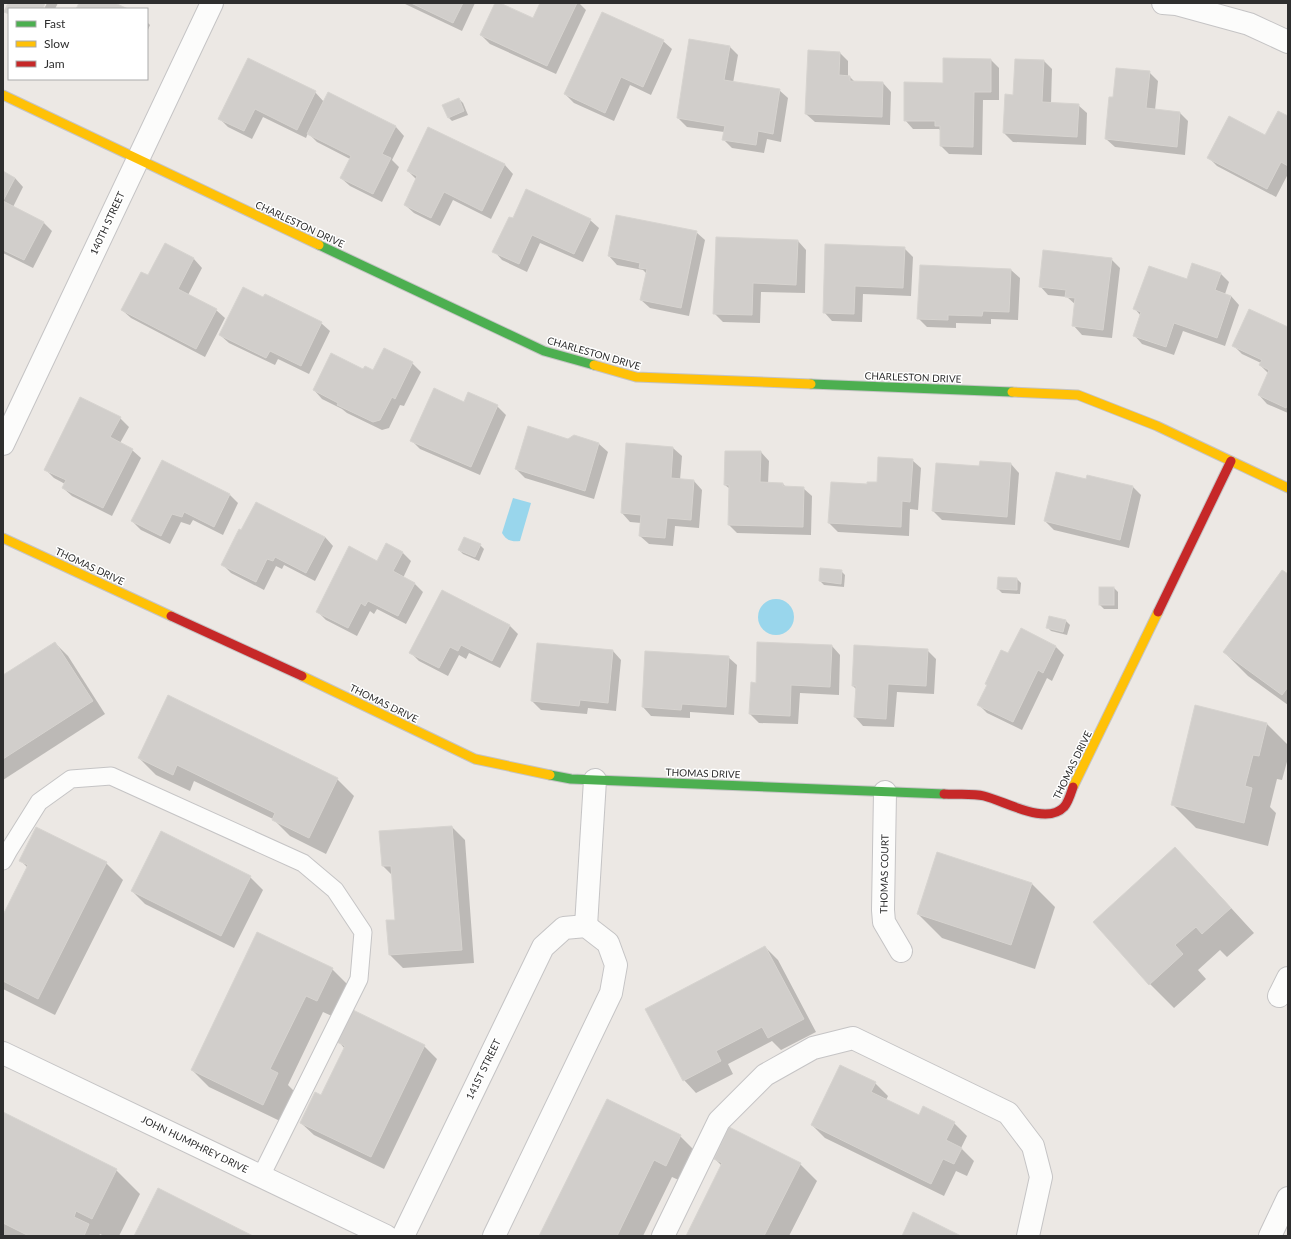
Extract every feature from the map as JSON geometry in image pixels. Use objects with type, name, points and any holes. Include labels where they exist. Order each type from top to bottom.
[{"type":"street","name":"140TH STREET","points":[[3,444],[212,3]]},
{"type":"street","points":[[1163,3],[1176,4],[1249,24],[1288,42]]},
{"type":"street","name":"CHARLESTON DRIVE","points":[[3,95],[544,351],[636,377],[1078,395],[1157,426],[1288,488]]},
{"type":"street","name":"THOMAS DRIVE","points":[[3,538],[334,691],[475,759],[571,779],[983,796],[1034,814],[1044,815],[1055,813],[1064,807],[1231,461]]},
{"type":"street","points":[[494,1236],[610,994],[616,965],[608,943],[586,926],[595,780]]},
{"type":"street","name":"THOMAS COURT","points":[[885,792],[882,910],[884,922],[901,951]]},
{"type":"street","name":"141ST STREET","points":[[403,1236],[543,947],[564,928],[586,926]]},
{"type":"street","points":[[663,1236],[719,1120],[765,1075],[813,1048],[853,1038],[1008,1113],[1033,1146],[1041,1177],[1028,1236]]},
{"type":"street","name":"JOHN HUMPHREY DRIVE","points":[[3,1053],[386,1236]]},
{"type":"street","points":[[1270,1236],[1288,1198]]},
{"type":"lane","points":[[3,862],[8,850],[39,802],[71,779],[111,776],[303,863],[335,890],[363,932],[359,979],[261,1176]]},
{"type":"water","points":[[513,498],[531,503],[520,541],[509,540],[502,533]]},
{"type":"water","points":[[776,599],[786,602],[791,607],[794,617],[791,627],[786,632],[776,635],[766,632],[761,627],[758,617],[761,607],[766,602]]},
{"type":"building","points":[[8,3],[45,3],[43,8],[8,8],[8,14],[4,12]]},
{"type":"building","points":[[79,3],[115,3],[126,8],[76,8]]},
{"type":"building","points":[[411,3],[463,3],[453,23]]},
{"type":"building","points":[[495,3],[500,3],[533,18],[540,3],[577,3],[547,66],[480,35]]},
{"type":"building","points":[[602,12],[664,40],[643,87],[621,77],[605,113],[564,94]]},
{"type":"building","points":[[689,39],[730,46],[724,80],[780,89],[773,134],[758,131],[756,145],[722,140],[725,126],[677,118]]},
{"type":"building","points":[[808,50],[840,52],[839,75],[850,76],[850,81],[883,82],[882,117],[805,114]]},
{"type":"building","points":[[248,58],[316,91],[297,130],[255,109],[244,131],[218,119]]},
{"type":"building","points":[[943,58],[991,59],[991,92],[974,92],[973,147],[940,146],[940,126],[935,126],[935,121],[904,121],[904,82],[943,83]]},
{"type":"building","points":[[1015,59],[1044,60],[1042,102],[1079,104],[1077,137],[1003,133],[1005,94],[1013,95]]},
{"type":"building","points":[[1116,68],[1150,71],[1146,108],[1180,112],[1177,147],[1105,139],[1109,97],[1113,97]]},
{"type":"building","points":[[328,92],[396,126],[382,154],[391,158],[373,194],[340,178],[351,156],[307,134]]},
{"type":"building","points":[[459,98],[464,111],[448,118],[442,105]]},
{"type":"building","points":[[1278,111],[1288,116],[1288,166],[1281,162],[1267,189],[1207,158],[1229,116],[1265,135]]},
{"type":"building","points":[[428,127],[505,164],[482,211],[444,192],[431,218],[404,205],[417,176],[407,171]]},
{"type":"building","points":[[3,171],[15,178],[3,201]]},
{"type":"building","points":[[526,189],[591,219],[574,254],[532,235],[519,264],[492,252],[509,217],[513,218]]},
{"type":"building","points":[[3,201],[44,222],[24,260],[3,250]]},
{"type":"building","points":[[616,215],[697,231],[681,308],[640,300],[647,269],[639,268],[640,263],[608,256]]},
{"type":"building","points":[[716,237],[798,240],[796,285],[753,283],[752,315],[713,314]]},
{"type":"building","points":[[165,243],[194,258],[178,289],[217,309],[196,349],[121,310],[141,272],[148,275]]},
{"type":"building","points":[[825,244],[905,247],[903,288],[855,286],[854,314],[823,313]]},
{"type":"building","points":[[1043,250],[1112,258],[1103,330],[1072,326],[1075,298],[1065,297],[1066,290],[1039,287]]},
{"type":"building","points":[[1192,263],[1221,273],[1215,290],[1231,296],[1217,338],[1174,323],[1166,347],[1133,336],[1141,312],[1133,309],[1149,266],[1187,279]]},
{"type":"building","points":[[920,265],[1011,269],[1009,312],[983,311],[982,316],[948,315],[948,320],[917,319]]},
{"type":"building","points":[[243,287],[263,297],[265,294],[322,322],[301,366],[270,351],[266,358],[219,335]]},
{"type":"building","points":[[1249,309],[1288,327],[1288,404],[1286,408],[1258,395],[1269,370],[1259,365],[1262,360],[1232,346]]},
{"type":"building","points":[[384,348],[413,362],[395,399],[392,397],[380,420],[373,422],[337,405],[338,403],[313,390],[331,353],[363,369],[365,366],[373,370]]},
{"type":"building","points":[[434,388],[464,402],[468,392],[498,405],[471,467],[410,441]]},
{"type":"building","points":[[80,397],[121,417],[110,437],[133,449],[103,508],[62,488],[66,480],[44,470]]},
{"type":"building","points":[[528,426],[568,439],[574,435],[599,443],[585,491],[515,469]]},
{"type":"building","points":[[626,443],[673,447],[671,478],[694,480],[691,520],[667,518],[665,538],[639,536],[641,515],[621,513]]},
{"type":"building","points":[[725,451],[761,451],[760,482],[783,483],[783,486],[804,487],[803,527],[728,525],[729,485],[724,485]]},
{"type":"building","points":[[878,457],[913,459],[910,502],[902,501],[901,527],[828,523],[831,482],[867,484],[867,482],[877,482]]},
{"type":"building","points":[[162,460],[230,494],[214,527],[184,512],[182,517],[172,514],[161,536],[131,521]]},
{"type":"building","points":[[980,461],[1011,463],[1007,517],[932,511],[936,463],[979,466]]},
{"type":"building","points":[[1056,472],[1086,479],[1087,475],[1133,486],[1120,540],[1044,521]]},
{"type":"building","points":[[256,502],[325,537],[306,573],[275,557],[273,561],[267,559],[256,582],[221,565],[239,529],[241,530]]},
{"type":"building","points":[[464,537],[481,544],[475,557],[458,550]]},
{"type":"building","points":[[386,543],[403,552],[393,571],[415,583],[398,616],[368,601],[365,606],[361,603],[348,628],[316,612],[349,546],[377,561]]},
{"type":"building","points":[[820,568],[842,570],[841,584],[819,581]]},
{"type":"building","points":[[1282,570],[1288,574],[1288,687],[1282,695],[1223,652]]},
{"type":"building","points":[[998,577],[1017,578],[1017,590],[997,589]]},
{"type":"building","points":[[1099,587],[1114,587],[1114,605],[1099,605]]},
{"type":"building","points":[[442,590],[510,625],[492,661],[461,645],[458,651],[450,647],[439,668],[409,653]]},
{"type":"building","points":[[1049,616],[1066,620],[1063,632],[1046,628]]},
{"type":"building","points":[[1021,628],[1056,646],[1043,673],[1038,670],[1013,722],[977,705],[1001,650],[1008,653]]},
{"type":"building","points":[[55,642],[93,701],[3,759],[3,675]]},
{"type":"building","points":[[757,642],[832,645],[830,687],[791,685],[790,716],[749,714],[751,682],[756,683]]},
{"type":"building","points":[[537,643],[613,650],[608,703],[580,700],[579,706],[531,701]]},
{"type":"building","points":[[854,645],[928,649],[926,686],[888,684],[886,719],[854,717],[856,686],[852,686]]},
{"type":"building","points":[[645,651],[729,656],[726,707],[682,704],[681,710],[642,707]]},
{"type":"building","points":[[168,695],[338,778],[309,838],[272,820],[275,813],[177,765],[173,775],[138,758]]},
{"type":"building","points":[[1195,705],[1267,723],[1259,756],[1253,755],[1245,786],[1252,788],[1244,823],[1171,805]]},
{"type":"building","points":[[452,826],[462,950],[389,955],[386,920],[395,920],[391,866],[382,866],[379,831]]},
{"type":"building","points":[[36,827],[107,862],[38,999],[3,981],[3,915],[28,865],[19,861]]},
{"type":"building","points":[[161,831],[251,876],[221,936],[131,891]]},
{"type":"building","points":[[1175,847],[1231,908],[1202,934],[1196,927],[1175,945],[1183,954],[1149,985],[1093,922]]},
{"type":"building","points":[[937,852],[1032,883],[1011,945],[917,914]]},
{"type":"building","points":[[257,932],[333,968],[317,1001],[306,996],[270,1069],[278,1073],[263,1105],[191,1070]]},
{"type":"building","points":[[765,946],[804,1019],[768,1038],[762,1027],[716,1051],[721,1061],[683,1081],[645,1009]]},
{"type":"building","points":[[353,1010],[425,1045],[371,1157],[300,1123],[315,1092],[321,1095],[345,1046],[337,1042]]},
{"type":"building","points":[[840,1065],[876,1082],[871,1092],[919,1115],[923,1106],[955,1122],[946,1140],[962,1148],[954,1164],[943,1159],[931,1184],[811,1125]]},
{"type":"building","points":[[607,1099],[681,1135],[666,1166],[654,1160],[617,1236],[539,1236]]},
{"type":"building","points":[[3,1112],[117,1169],[92,1219],[76,1211],[74,1217],[89,1224],[84,1236],[29,1236],[3,1223]]},
{"type":"building","points":[[729,1127],[801,1163],[764,1236],[686,1236],[722,1163],[714,1159]]},
{"type":"building","points":[[158,1188],[253,1236],[134,1236]]},
{"type":"building","points":[[913,1212],[961,1236],[902,1236]]},
{"type":"traffic: fast","points":[[319,245],[544,351],[594,365]]},
{"type":"traffic: fast","points":[[811,384],[1012,392]]},
{"type":"traffic: fast","points":[[550,775],[571,779],[944,794]]},
{"type":"traffic: slow","points":[[3,95],[319,245]]},
{"type":"traffic: slow","points":[[594,365],[636,377],[811,384]]},
{"type":"traffic: slow","points":[[1012,392],[1078,395],[1157,426],[1288,488]]},
{"type":"traffic: slow","points":[[3,538],[171,616]]},
{"type":"traffic: slow","points":[[1073,787],[1158,612]]},
{"type":"traffic: slow","points":[[302,676],[475,759],[550,775]]},
{"type":"traffic: jam","points":[[1158,612],[1231,461]]},
{"type":"traffic: jam","points":[[171,616],[302,676]]},
{"type":"traffic: jam","points":[[944,794],[979,795],[1025,810],[1047,814],[1056,812],[1064,807],[1073,787]]}]
